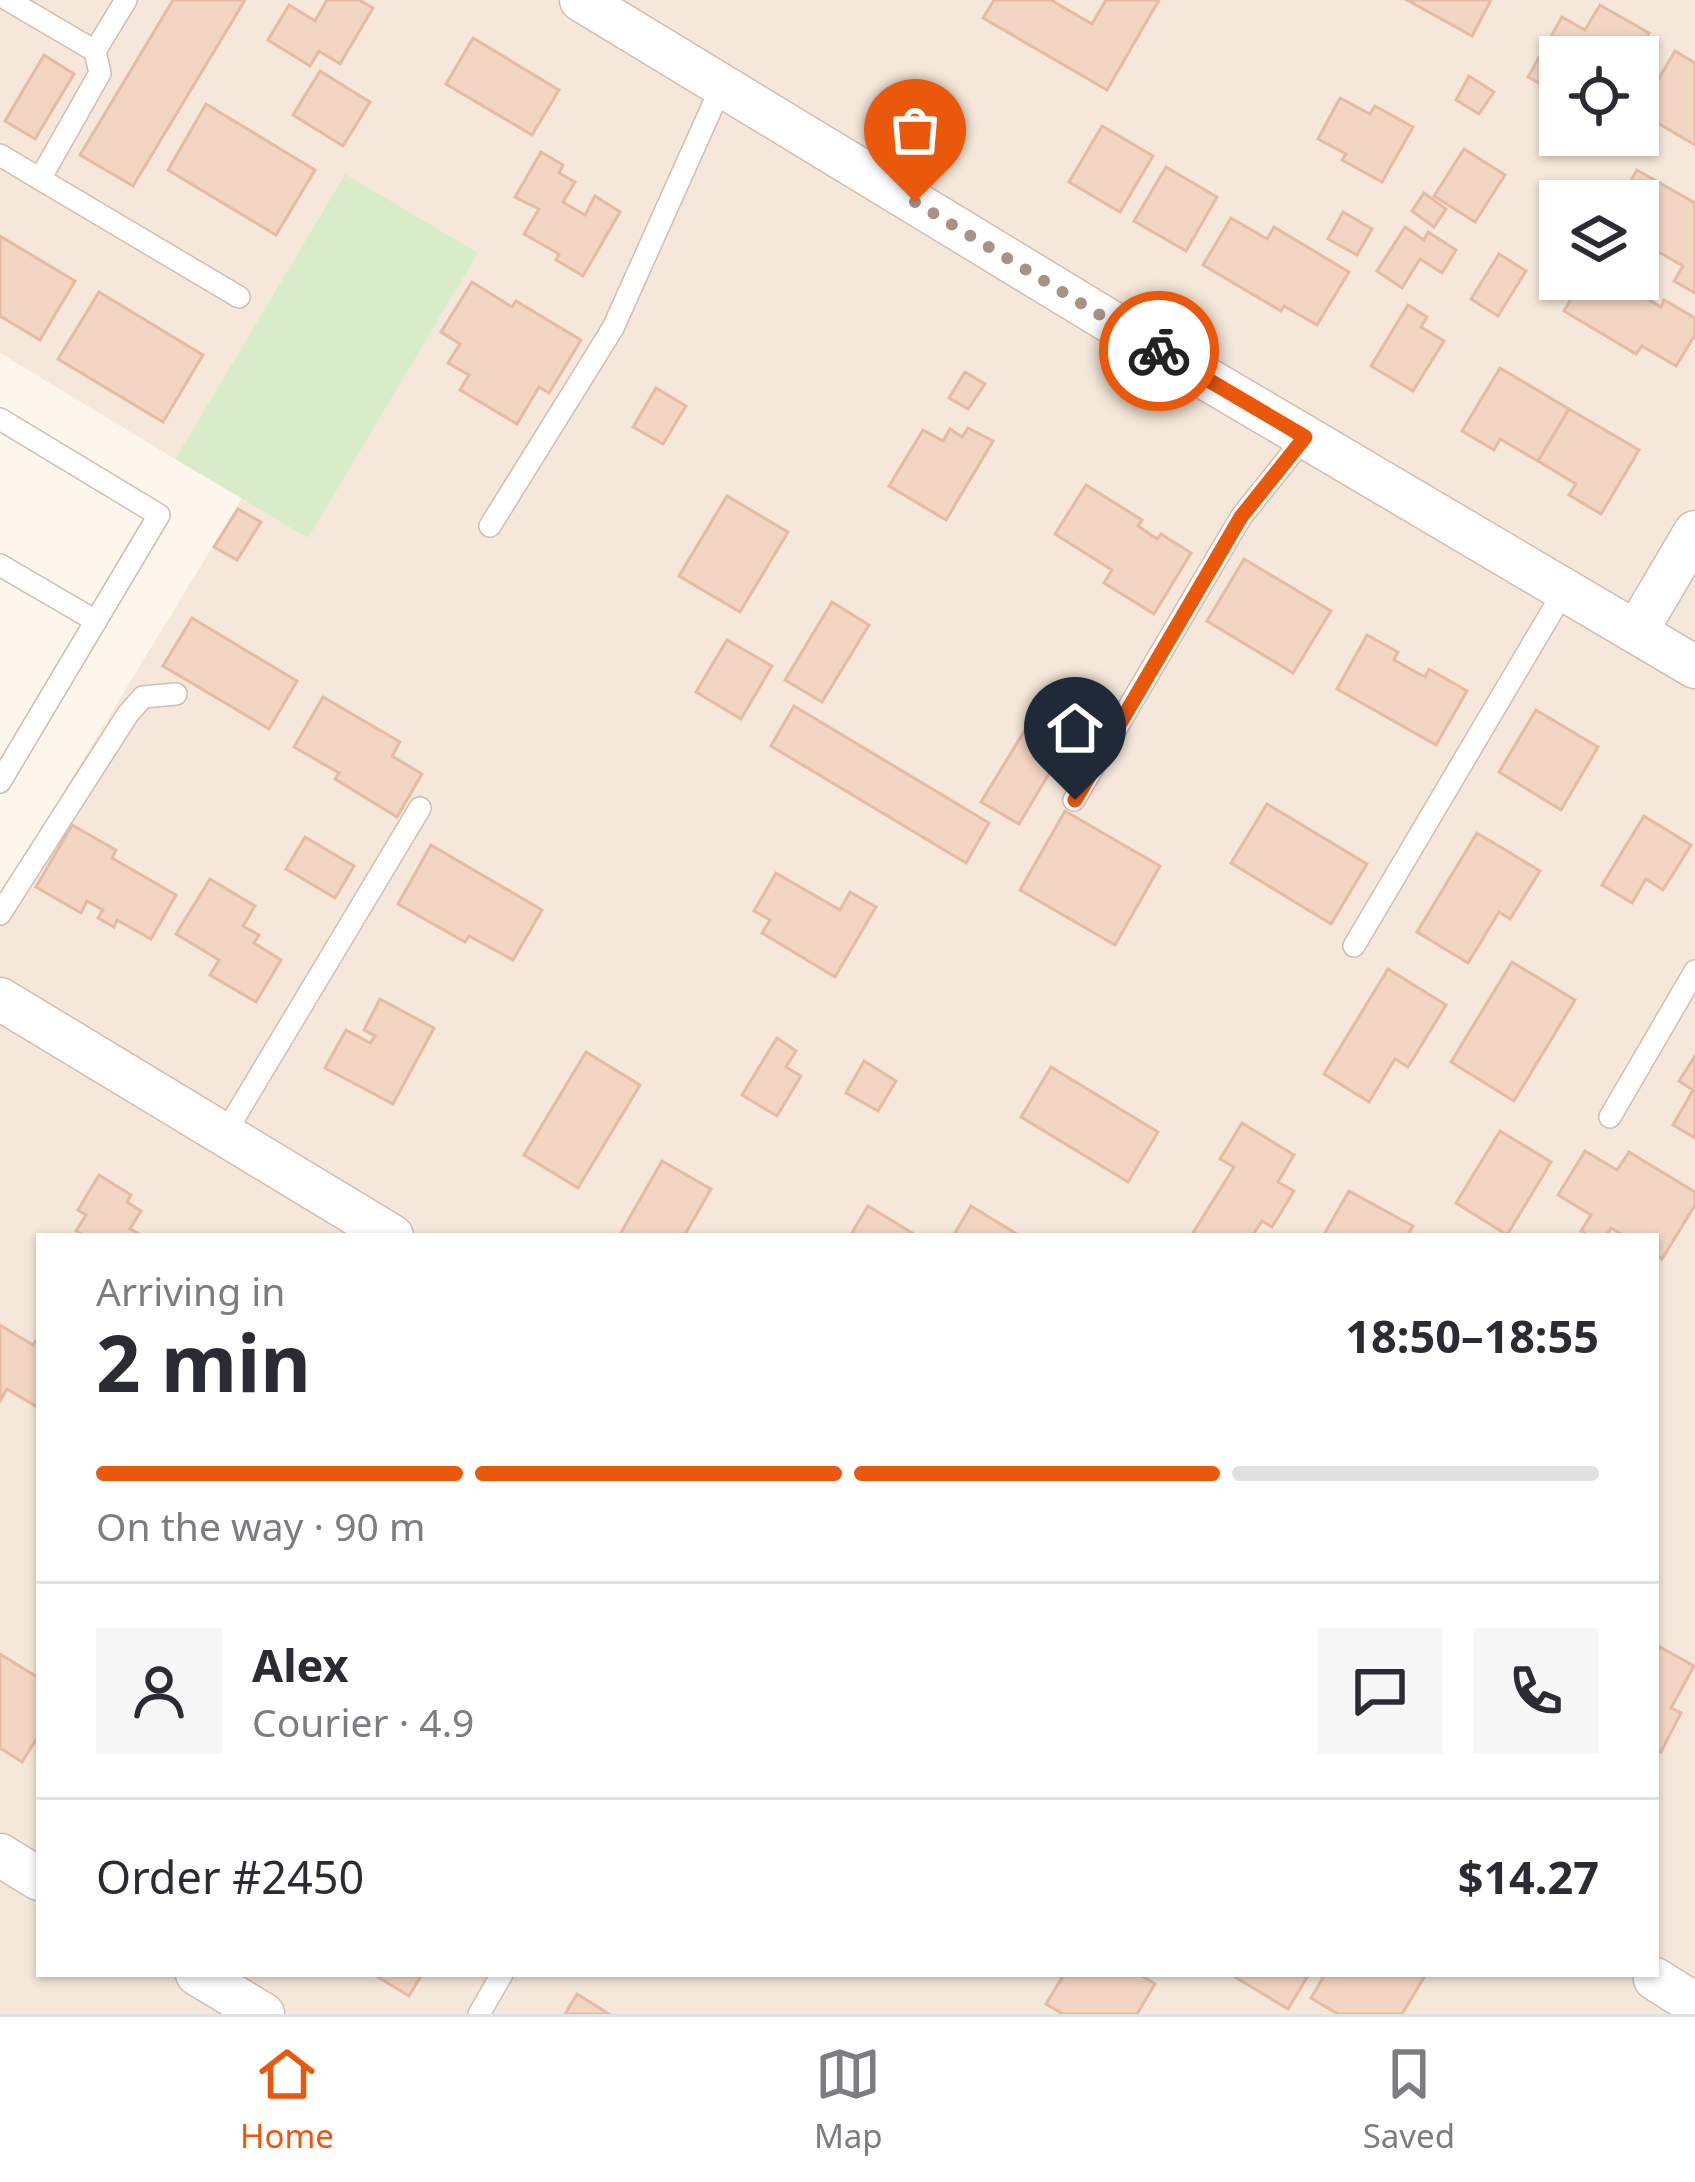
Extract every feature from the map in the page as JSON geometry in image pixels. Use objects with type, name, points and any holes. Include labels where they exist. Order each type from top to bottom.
[{"type":"street","points":[[581,0],[1695,667]]},
{"type":"street","points":[[1636,632],[1695,532]]},
{"type":"street","points":[[0,1000],[387,1233]]},
{"type":"street","points":[[0,1855],[36,1877]]},
{"type":"street","points":[[202,1977],[263,2014]]},
{"type":"street","points":[[1655,1979],[1695,2004]]},
{"type":"lane","points":[[8,0],[95,51]]},
{"type":"lane","points":[[40,179],[100,73],[95,51],[126,0]]},
{"type":"lane","points":[[490,526],[613,328],[722,86]]},
{"type":"lane","points":[[0,155],[239,297]]},
{"type":"lane","points":[[0,419],[159,515],[0,782]]},
{"type":"lane","points":[[1075,800],[1241,517],[1305,437]]},
{"type":"lane","points":[[0,565],[96,621]]},
{"type":"lane","points":[[1354,946],[1564,591]]},
{"type":"lane","points":[[0,914],[128,714],[142,697],[176,694]]},
{"type":"lane","points":[[224,1135],[420,808]]},
{"type":"lane","points":[[1610,1118],[1695,971]]},
{"type":"lane","points":[[479,2014],[500,1977]]},
{"type":"shaded area","points":[[0,0],[1695,0],[1695,2014],[0,2014],[0,896],[242,498],[308,538],[345,174],[175,459],[0,353]]},
{"type":"green space","points":[[345,174],[478,253],[308,538],[175,459]]},
{"type":"building","points":[[173,0],[245,0],[133,186],[80,155]]},
{"type":"building","points":[[327,0],[359,0],[373,8],[340,64],[319,51],[310,66],[268,40],[289,5],[315,21]]},
{"type":"building","points":[[994,0],[1051,0],[1092,24],[1106,0],[1159,0],[1107,90],[983,18]]},
{"type":"building","points":[[1407,0],[1491,0],[1472,36]]},
{"type":"building","points":[[1600,5],[1649,33],[1551,36],[1562,17],[1585,30]]},
{"type":"building","points":[[473,38],[559,90],[532,135],[446,84]]},
{"type":"building","points":[[1675,51],[1695,63],[1695,145],[1659,124],[1659,78]]},
{"type":"building","points":[[44,55],[74,74],[35,139],[5,121]]},
{"type":"building","points":[[1539,58],[1539,83],[1528,77]]},
{"type":"building","points":[[320,71],[370,102],[343,146],[293,115]]},
{"type":"building","points":[[1469,76],[1494,92],[1479,114],[1456,100]]},
{"type":"building","points":[[1340,98],[1370,114],[1375,106],[1413,127],[1382,182],[1342,160],[1346,154],[1318,139]]},
{"type":"building","points":[[206,104],[315,170],[276,235],[168,170]]},
{"type":"building","points":[[1102,126],[1153,156],[1120,212],[1069,182]]},
{"type":"building","points":[[1464,149],[1505,175],[1475,222],[1434,196]]},
{"type":"building","points":[[541,152],[563,165],[559,173],[575,182],[563,202],[585,215],[595,196],[620,212],[583,276],[556,260],[559,254],[524,234],[539,209],[515,197]]},
{"type":"building","points":[[1166,167],[1217,197],[1186,251],[1134,221]]},
{"type":"building","points":[[1637,170],[1655,180],[1631,180]]},
{"type":"building","points":[[1659,183],[1695,203],[1695,293],[1674,281],[1683,266],[1659,252]]},
{"type":"building","points":[[1424,193],[1446,209],[1434,227],[1412,211]]},
{"type":"building","points":[[1343,212],[1372,229],[1357,255],[1328,239]]},
{"type":"building","points":[[1231,218],[1267,239],[1274,227],[1349,272],[1317,325],[1284,306],[1281,311],[1203,265]]},
{"type":"building","points":[[1405,227],[1424,240],[1428,232],[1456,250],[1442,273],[1420,259],[1402,288],[1377,271]]},
{"type":"building","points":[[0,236],[75,281],[40,340],[0,316]]},
{"type":"building","points":[[1499,254],[1526,271],[1498,316],[1471,299]]},
{"type":"building","points":[[472,282],[512,307],[516,301],[581,340],[549,393],[539,387],[517,424],[460,390],[469,375],[448,363],[460,344],[441,332]]},
{"type":"building","points":[[99,292],[203,355],[163,422],[58,359]]},
{"type":"building","points":[[1571,300],[1649,300],[1661,307],[1664,300],[1695,318],[1695,335],[1676,366],[1642,346],[1636,354],[1564,311]]},
{"type":"building","points":[[1408,305],[1427,317],[1421,327],[1444,341],[1413,391],[1371,366]]},
{"type":"building","points":[[1500,368],[1569,409],[1538,461],[1500,439],[1494,450],[1462,431]]},
{"type":"building","points":[[965,372],[985,384],[968,409],[949,398]]},
{"type":"building","points":[[656,388],[686,406],[663,444],[633,427]]},
{"type":"building","points":[[1569,409],[1639,450],[1601,514],[1569,495],[1576,484],[1538,461]]},
{"type":"building","points":[[968,428],[993,441],[946,520],[889,486],[923,430],[943,441],[950,429],[962,437]]},
{"type":"building","points":[[1086,485],[1142,520],[1138,526],[1157,539],[1161,534],[1191,553],[1154,614],[1104,583],[1112,570],[1055,534]]},
{"type":"building","points":[[727,496],[788,532],[740,612],[679,576]]},
{"type":"building","points":[[238,509],[261,522],[237,560],[214,547]]},
{"type":"building","points":[[1244,559],[1331,611],[1293,673],[1207,621]]},
{"type":"building","points":[[832,602],[869,625],[822,702],[785,680]]},
{"type":"building","points":[[192,618],[297,681],[269,729],[163,666]]},
{"type":"building","points":[[1367,635],[1398,652],[1394,660],[1425,677],[1429,669],[1467,691],[1436,745],[1337,689]]},
{"type":"building","points":[[727,640],[772,666],[741,719],[696,692]]},
{"type":"building","points":[[323,697],[400,742],[392,756],[422,774],[397,817],[335,779],[339,773],[294,747]]},
{"type":"building","points":[[794,706],[989,823],[966,863],[771,746]]},
{"type":"building","points":[[1536,710],[1598,747],[1561,810],[1499,772]]},
{"type":"building","points":[[1028,725],[1065,747],[1019,824],[981,802]]},
{"type":"building","points":[[1267,804],[1367,864],[1331,924],[1231,863]]},
{"type":"building","points":[[1065,811],[1160,866],[1115,945],[1020,890]]},
{"type":"building","points":[[1644,816],[1691,845],[1663,890],[1646,879],[1632,903],[1602,885]]},
{"type":"building","points":[[72,825],[116,850],[112,858],[176,895],[151,939],[117,920],[114,927],[98,918],[103,910],[87,901],[81,913],[36,887]]},
{"type":"building","points":[[1477,833],[1540,871],[1510,919],[1499,912],[1468,963],[1417,932]]},
{"type":"building","points":[[305,837],[354,866],[335,898],[286,869]]},
{"type":"building","points":[[431,845],[542,910],[513,960],[469,936],[465,942],[398,904]]},
{"type":"building","points":[[776,873],[840,910],[850,892],[876,907],[835,977],[762,933],[770,920],[754,911]]},
{"type":"building","points":[[210,879],[255,906],[243,926],[259,935],[254,943],[281,960],[256,1002],[210,975],[219,960],[176,934]]},
{"type":"building","points":[[1512,962],[1575,1000],[1514,1101],[1451,1062]]},
{"type":"building","points":[[1388,969],[1446,1005],[1408,1067],[1395,1059],[1369,1102],[1324,1074]]},
{"type":"building","points":[[380,999],[434,1028],[393,1104],[325,1068],[346,1030],[370,1043],[375,1036],[364,1030]]},
{"type":"building","points":[[777,1038],[796,1051],[786,1067],[801,1076],[777,1116],[742,1095]]},
{"type":"building","points":[[586,1052],[640,1085],[578,1188],[524,1155]]},
{"type":"building","points":[[1695,1056],[1695,1138],[1673,1125],[1693,1090],[1679,1081]]},
{"type":"building","points":[[864,1061],[896,1081],[878,1111],[846,1093]]},
{"type":"building","points":[[1051,1067],[1158,1132],[1128,1182],[1021,1117]]},
{"type":"building","points":[[1242,1123],[1294,1155],[1278,1182],[1294,1191],[1272,1227],[1262,1221],[1254,1233],[1193,1233],[1234,1167],[1220,1159]]},
{"type":"building","points":[[1500,1131],[1551,1162],[1508,1233],[1456,1203]]},
{"type":"building","points":[[1585,1151],[1617,1170],[1629,1152],[1695,1192],[1695,1205],[1662,1259],[1659,1233],[1620,1233],[1611,1228],[1608,1233],[1584,1233],[1591,1215],[1558,1195]]},
{"type":"building","points":[[662,1161],[711,1189],[686,1233],[621,1233]]},
{"type":"building","points":[[99,1175],[131,1195],[127,1202],[141,1211],[130,1229],[138,1233],[80,1233],[76,1231],[86,1215],[78,1210]]},
{"type":"building","points":[[1349,1191],[1413,1226],[1409,1233],[1325,1233]]},
{"type":"building","points":[[868,1206],[912,1233],[852,1233]]},
{"type":"building","points":[[971,1206],[1015,1233],[955,1233]]},
{"type":"building","points":[[0,1325],[33,1345],[36,1340],[36,1406],[7,1389],[0,1401]]},
{"type":"building","points":[[1659,1649],[1694,1666],[1671,1708],[1681,1713],[1661,1752],[1659,1751]]},
{"type":"building","points":[[0,1654],[36,1676],[36,1740],[22,1762],[0,1748]]},
{"type":"building","points":[[378,1977],[420,1977],[409,1996]]},
{"type":"building","points":[[1062,1977],[1144,1977],[1155,1984],[1137,2014],[1063,2014],[1046,2004]]},
{"type":"building","points":[[1235,1977],[1307,1977],[1288,2009]]},
{"type":"building","points":[[1323,1977],[1424,1977],[1402,2014],[1338,2014],[1311,1998]]},
{"type":"building","points":[[577,1994],[609,2014],[565,2014]]},
{"type":"way so far","points":[[915,202],[1159,351]]},
{"type":"route","points":[[1075,800],[1241,517],[1305,437],[1159,351]]}]
